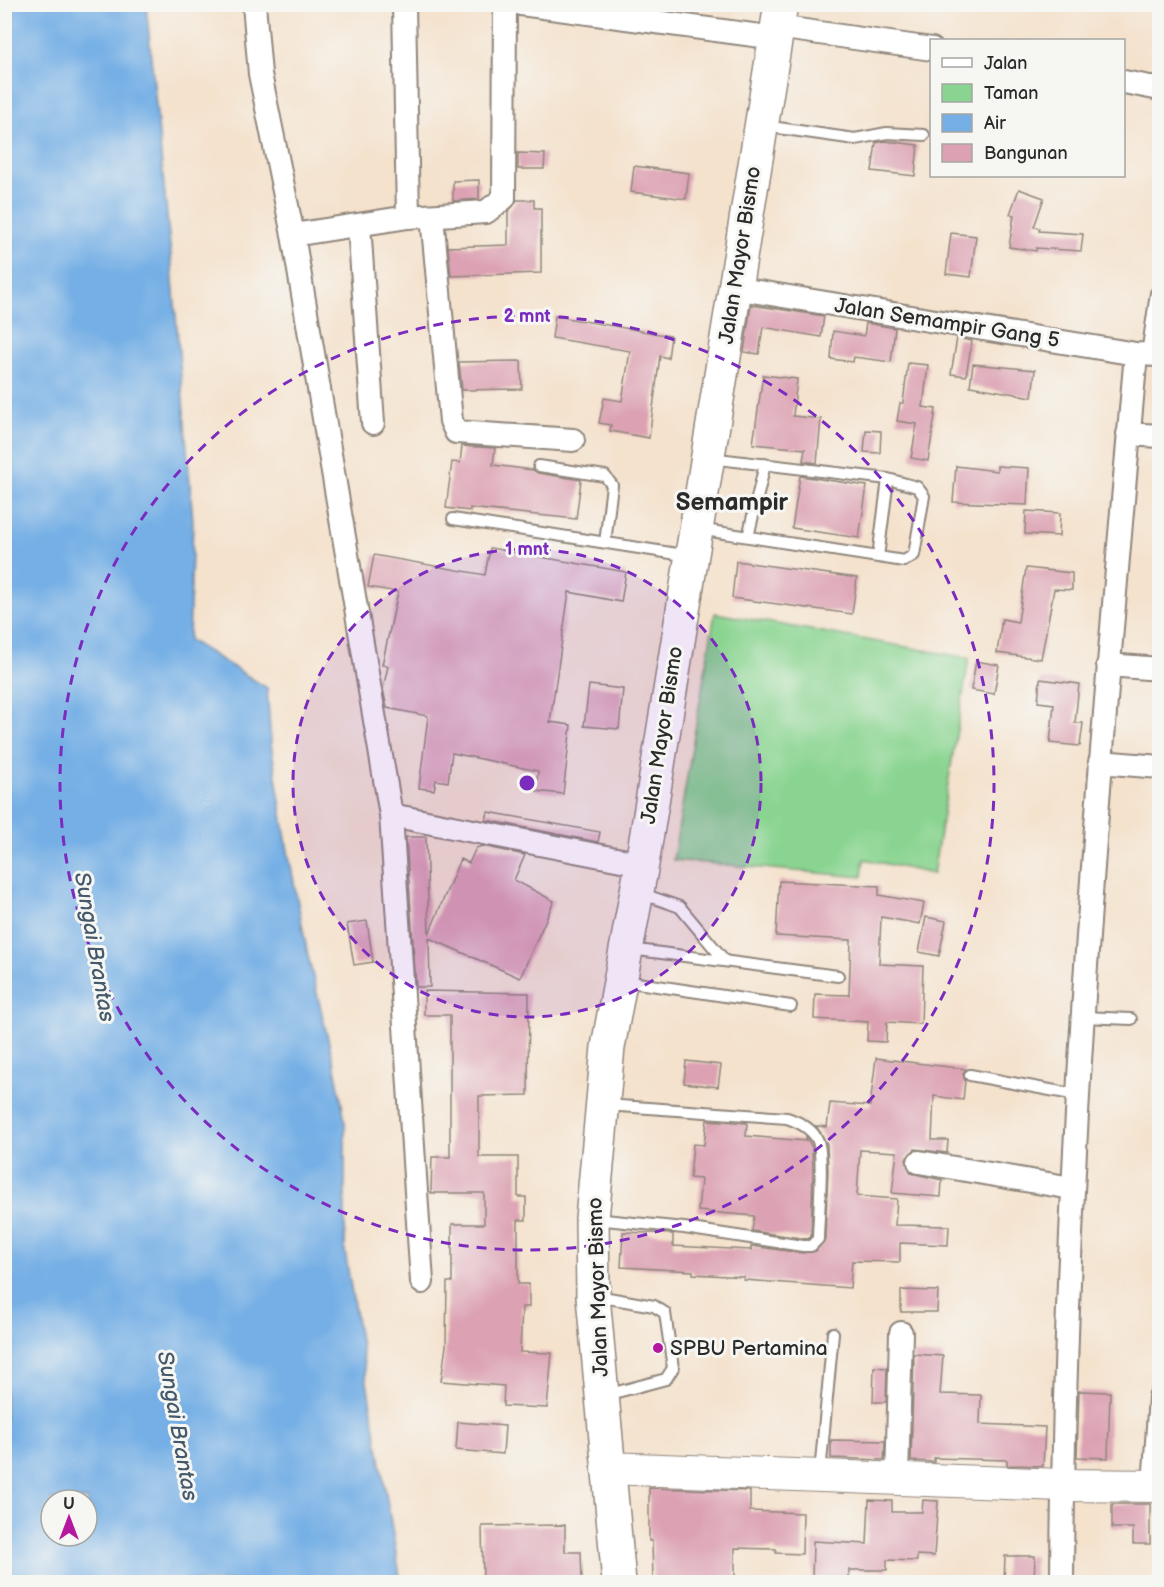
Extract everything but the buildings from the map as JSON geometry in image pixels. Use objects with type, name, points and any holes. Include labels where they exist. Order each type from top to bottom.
[{"type":"main road","name":"Jalan Mayor Bismo","points":[[619,1582],[593,1296],[592,1219],[608,1047],[639,878],[777,23]]},
{"type":"street","points":[[254,4],[260,74],[293,235],[391,815],[422,1282]]},
{"type":"street","points":[[404,4],[408,217]]},
{"type":"street","points":[[293,235],[408,217],[486,212],[504,198],[505,4]]},
{"type":"street","points":[[521,4],[777,23],[930,49]]},
{"type":"street","points":[[1125,82],[1160,88]]},
{"type":"street","points":[[432,216],[451,421],[456,432],[573,440]]},
{"type":"street","points":[[359,225],[374,423]]},
{"type":"street","name":"Jalan Semampir Gang 5","points":[[734,288],[1147,354]]},
{"type":"street","points":[[1062,1582],[1062,1485],[1072,1188],[1082,1017],[1100,762],[1128,434],[1147,354]]},
{"type":"street","points":[[1128,434],[1160,436]]},
{"type":"street","points":[[1108,665],[1160,669]]},
{"type":"street","points":[[1100,762],[1160,767]]},
{"type":"street","points":[[391,815],[639,878]]},
{"type":"street","points":[[920,1162],[1072,1188]]},
{"type":"street","points":[[897,1479],[901,1333]]},
{"type":"street","points":[[607,1468],[1062,1485],[1157,1486],[1160,1396]]},
{"type":"lane","points":[[761,126],[855,139],[887,133],[924,135]]},
{"type":"lane","points":[[1147,354],[1156,293]]},
{"type":"lane","points":[[453,519],[605,543],[693,542],[748,537],[904,561],[914,555],[921,525],[924,496],[921,490],[888,479],[707,457]]},
{"type":"lane","points":[[748,537],[765,464]]},
{"type":"lane","points":[[539,466],[605,476],[610,480],[612,485],[605,543]]},
{"type":"lane","points":[[878,557],[888,479]]},
{"type":"lane","points":[[639,878],[680,907],[725,961]]},
{"type":"lane","points":[[626,949],[838,976]]},
{"type":"lane","points":[[621,981],[791,1005]]},
{"type":"lane","points":[[1082,1017],[1131,1019]]},
{"type":"lane","points":[[970,1075],[1077,1095]]},
{"type":"lane","points":[[592,1219],[684,1228],[803,1246],[811,1246],[818,1239],[820,1148],[812,1132],[800,1122],[787,1118],[603,1105]]},
{"type":"lane","points":[[593,1296],[654,1306],[665,1313],[673,1368],[666,1379],[601,1397]]},
{"type":"lane","points":[[819,1476],[833,1333]]},
{"type":"green space","points":[[715,613],[969,658],[933,874],[864,859],[862,877],[673,860]]},
{"type":"water","name":"Sungai Brantas","points":[[5,4],[146,5],[171,256],[193,521],[189,640],[267,688],[271,744],[287,846],[308,956],[336,1072],[345,1121],[345,1252],[401,1582],[5,1582]]},
{"type":"place","name":"SPBU Pertamina","points":[[658,1348]]},
{"type":"district","name":"Semampir","points":[[732,502]]}]
